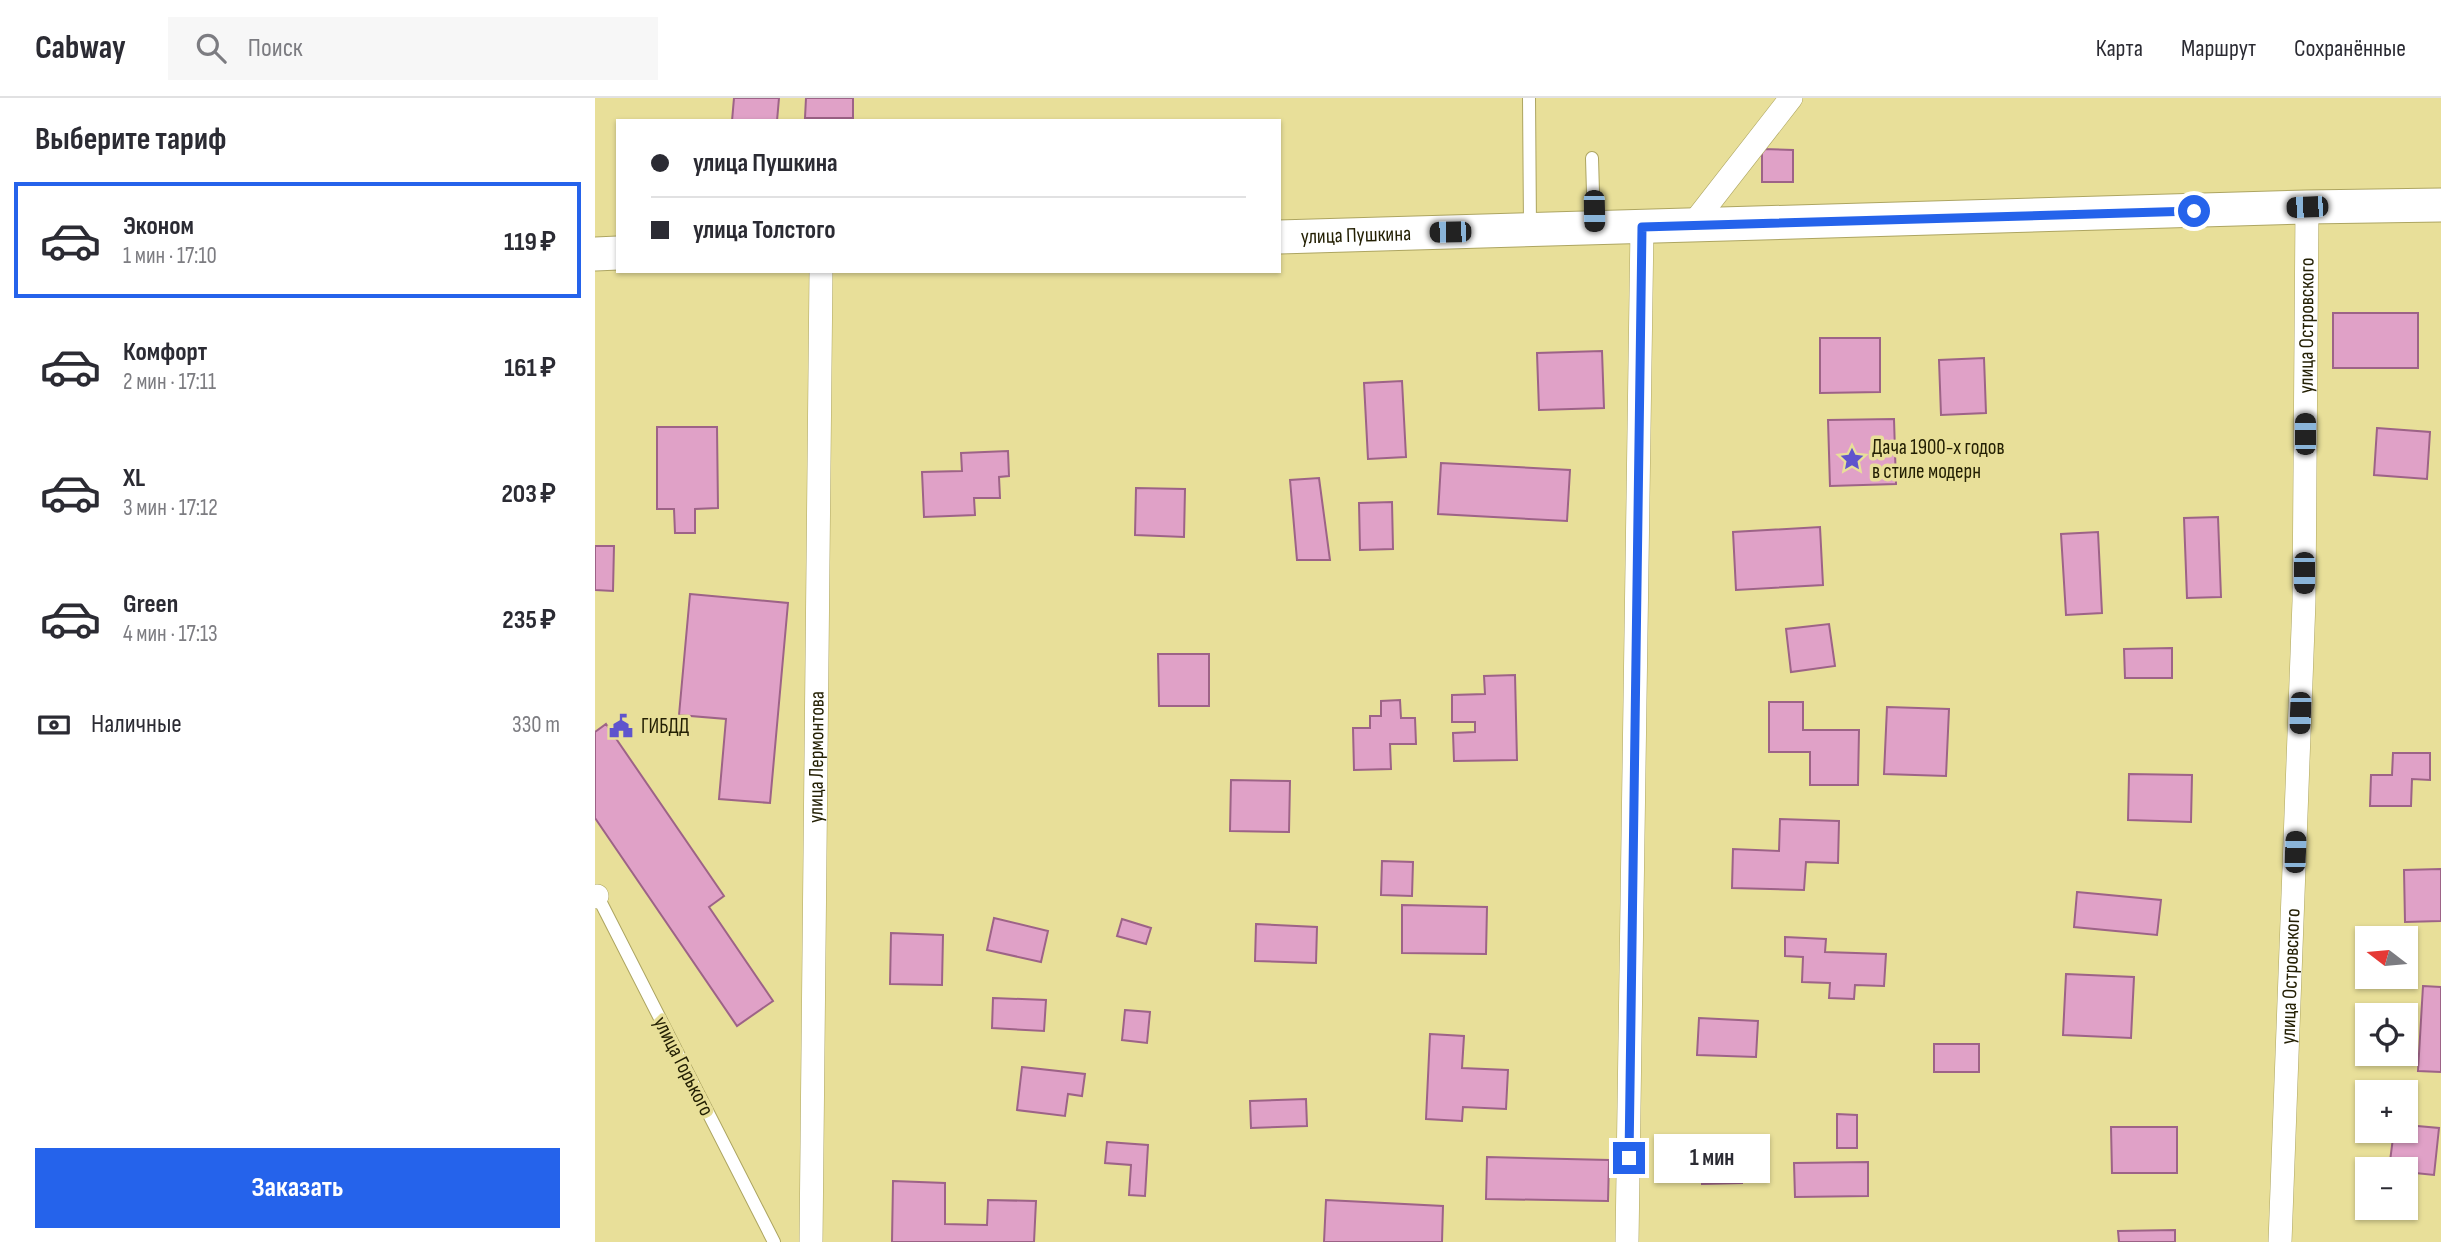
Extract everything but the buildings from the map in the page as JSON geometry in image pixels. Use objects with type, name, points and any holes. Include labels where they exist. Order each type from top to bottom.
[{"type":"main road","name":"улица Пушкина","points":[[1281,237],[2441,205]]},
{"type":"main road","points":[[595,254],[616,253]]},
{"type":"street","points":[[1692,225],[1791,98]]},
{"type":"street","name":"улица Островского","points":[[2280,1242],[2304,601],[2307,207]]},
{"type":"street","points":[[1627,1242],[1642,227]]},
{"type":"street","name":"улица Лермонтова","points":[[811,1242],[821,273]]},
{"type":"lane","points":[[1529,98],[1531,230]]},
{"type":"lane","points":[[1593,158],[1594,228]]},
{"type":"lane","name":"улица Горького","points":[[596,895],[774,1242]]},
{"type":"place","name":"Дача 1900-х годов в стиле модерн","points":[[1852,459]]},
{"type":"place","name":"ГИБДД","points":[[621,726]]},
{"type":"route","points":[[1629,1158],[1642,227],[2194,211]]}]
